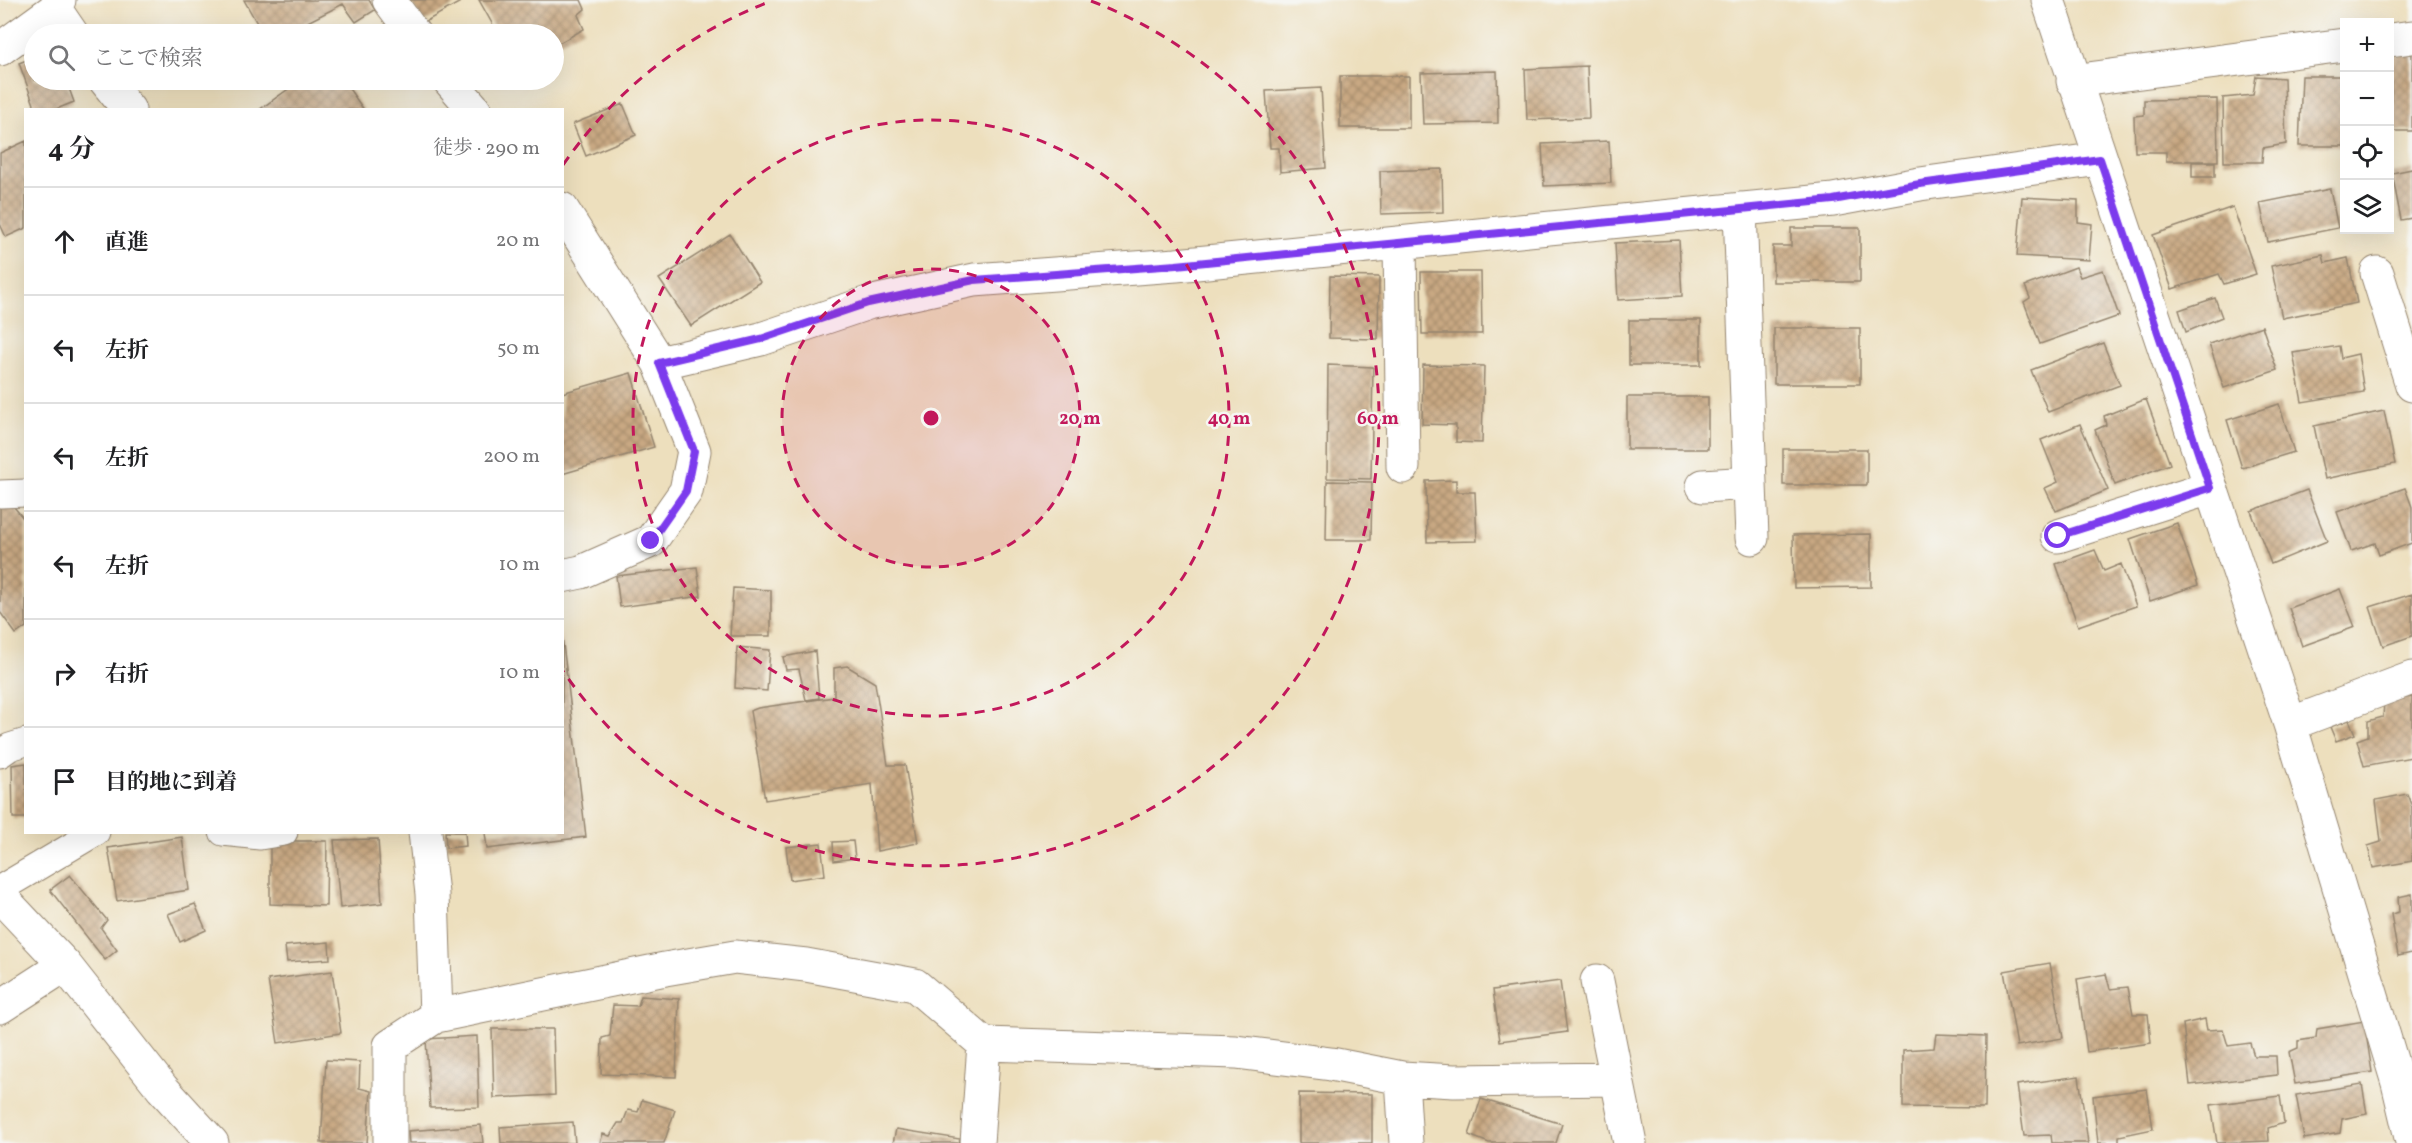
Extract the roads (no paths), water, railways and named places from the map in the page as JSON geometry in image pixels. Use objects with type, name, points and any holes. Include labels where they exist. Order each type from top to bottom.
[{"type":"street","points":[[389,0],[407,24]]},
{"type":"street","points":[[2048,0],[2073,81],[2290,724],[2398,1083],[2412,1142]]},
{"type":"street","points":[[44,24],[62,14]]},
{"type":"street","points":[[0,49],[24,35]]},
{"type":"street","points":[[2394,39],[2412,37]]},
{"type":"street","points":[[2073,81],[2340,46]]},
{"type":"street","points":[[113,90],[127,108]]},
{"type":"street","points":[[458,90],[473,108]]},
{"type":"street","points":[[659,363],[761,339],[868,303],[974,280],[1176,265],[1833,200],[1920,184],[2100,159]]},
{"type":"street","points":[[1740,209],[1752,538]]},
{"type":"street","points":[[564,212],[659,363],[694,451],[686,491],[651,541],[581,572],[564,576]]},
{"type":"street","points":[[1400,243],[1403,467]]},
{"type":"street","points":[[2377,273],[2402,322],[2412,385]]},
{"type":"street","points":[[1703,486],[1750,483]]},
{"type":"street","points":[[2058,536],[2210,488]]},
{"type":"street","points":[[2290,724],[2412,678]]},
{"type":"street","points":[[425,834],[432,894],[436,1016]]},
{"type":"street","points":[[0,896],[66,965],[162,1088],[212,1143]]},
{"type":"street","points":[[390,1143],[390,1046],[436,1016],[653,971],[735,957],[806,965],[915,985],[984,1044],[1236,1053],[1331,1064],[1402,1078],[1454,1082],[1617,1079]]},
{"type":"street","points":[[0,1007],[66,965]]},
{"type":"street","points":[[1597,981],[1630,1143]]},
{"type":"street","points":[[977,1143],[984,1044]]},
{"type":"street","points":[[1402,1078],[1406,1143]]},
{"type":"lane","points":[[0,494],[24,493]]},
{"type":"lane","points":[[0,754],[10,747],[24,743]]},
{"type":"lane","points":[[0,890],[93,834]]},
{"type":"lane","points":[[242,834],[260,836],[272,834]]}]
